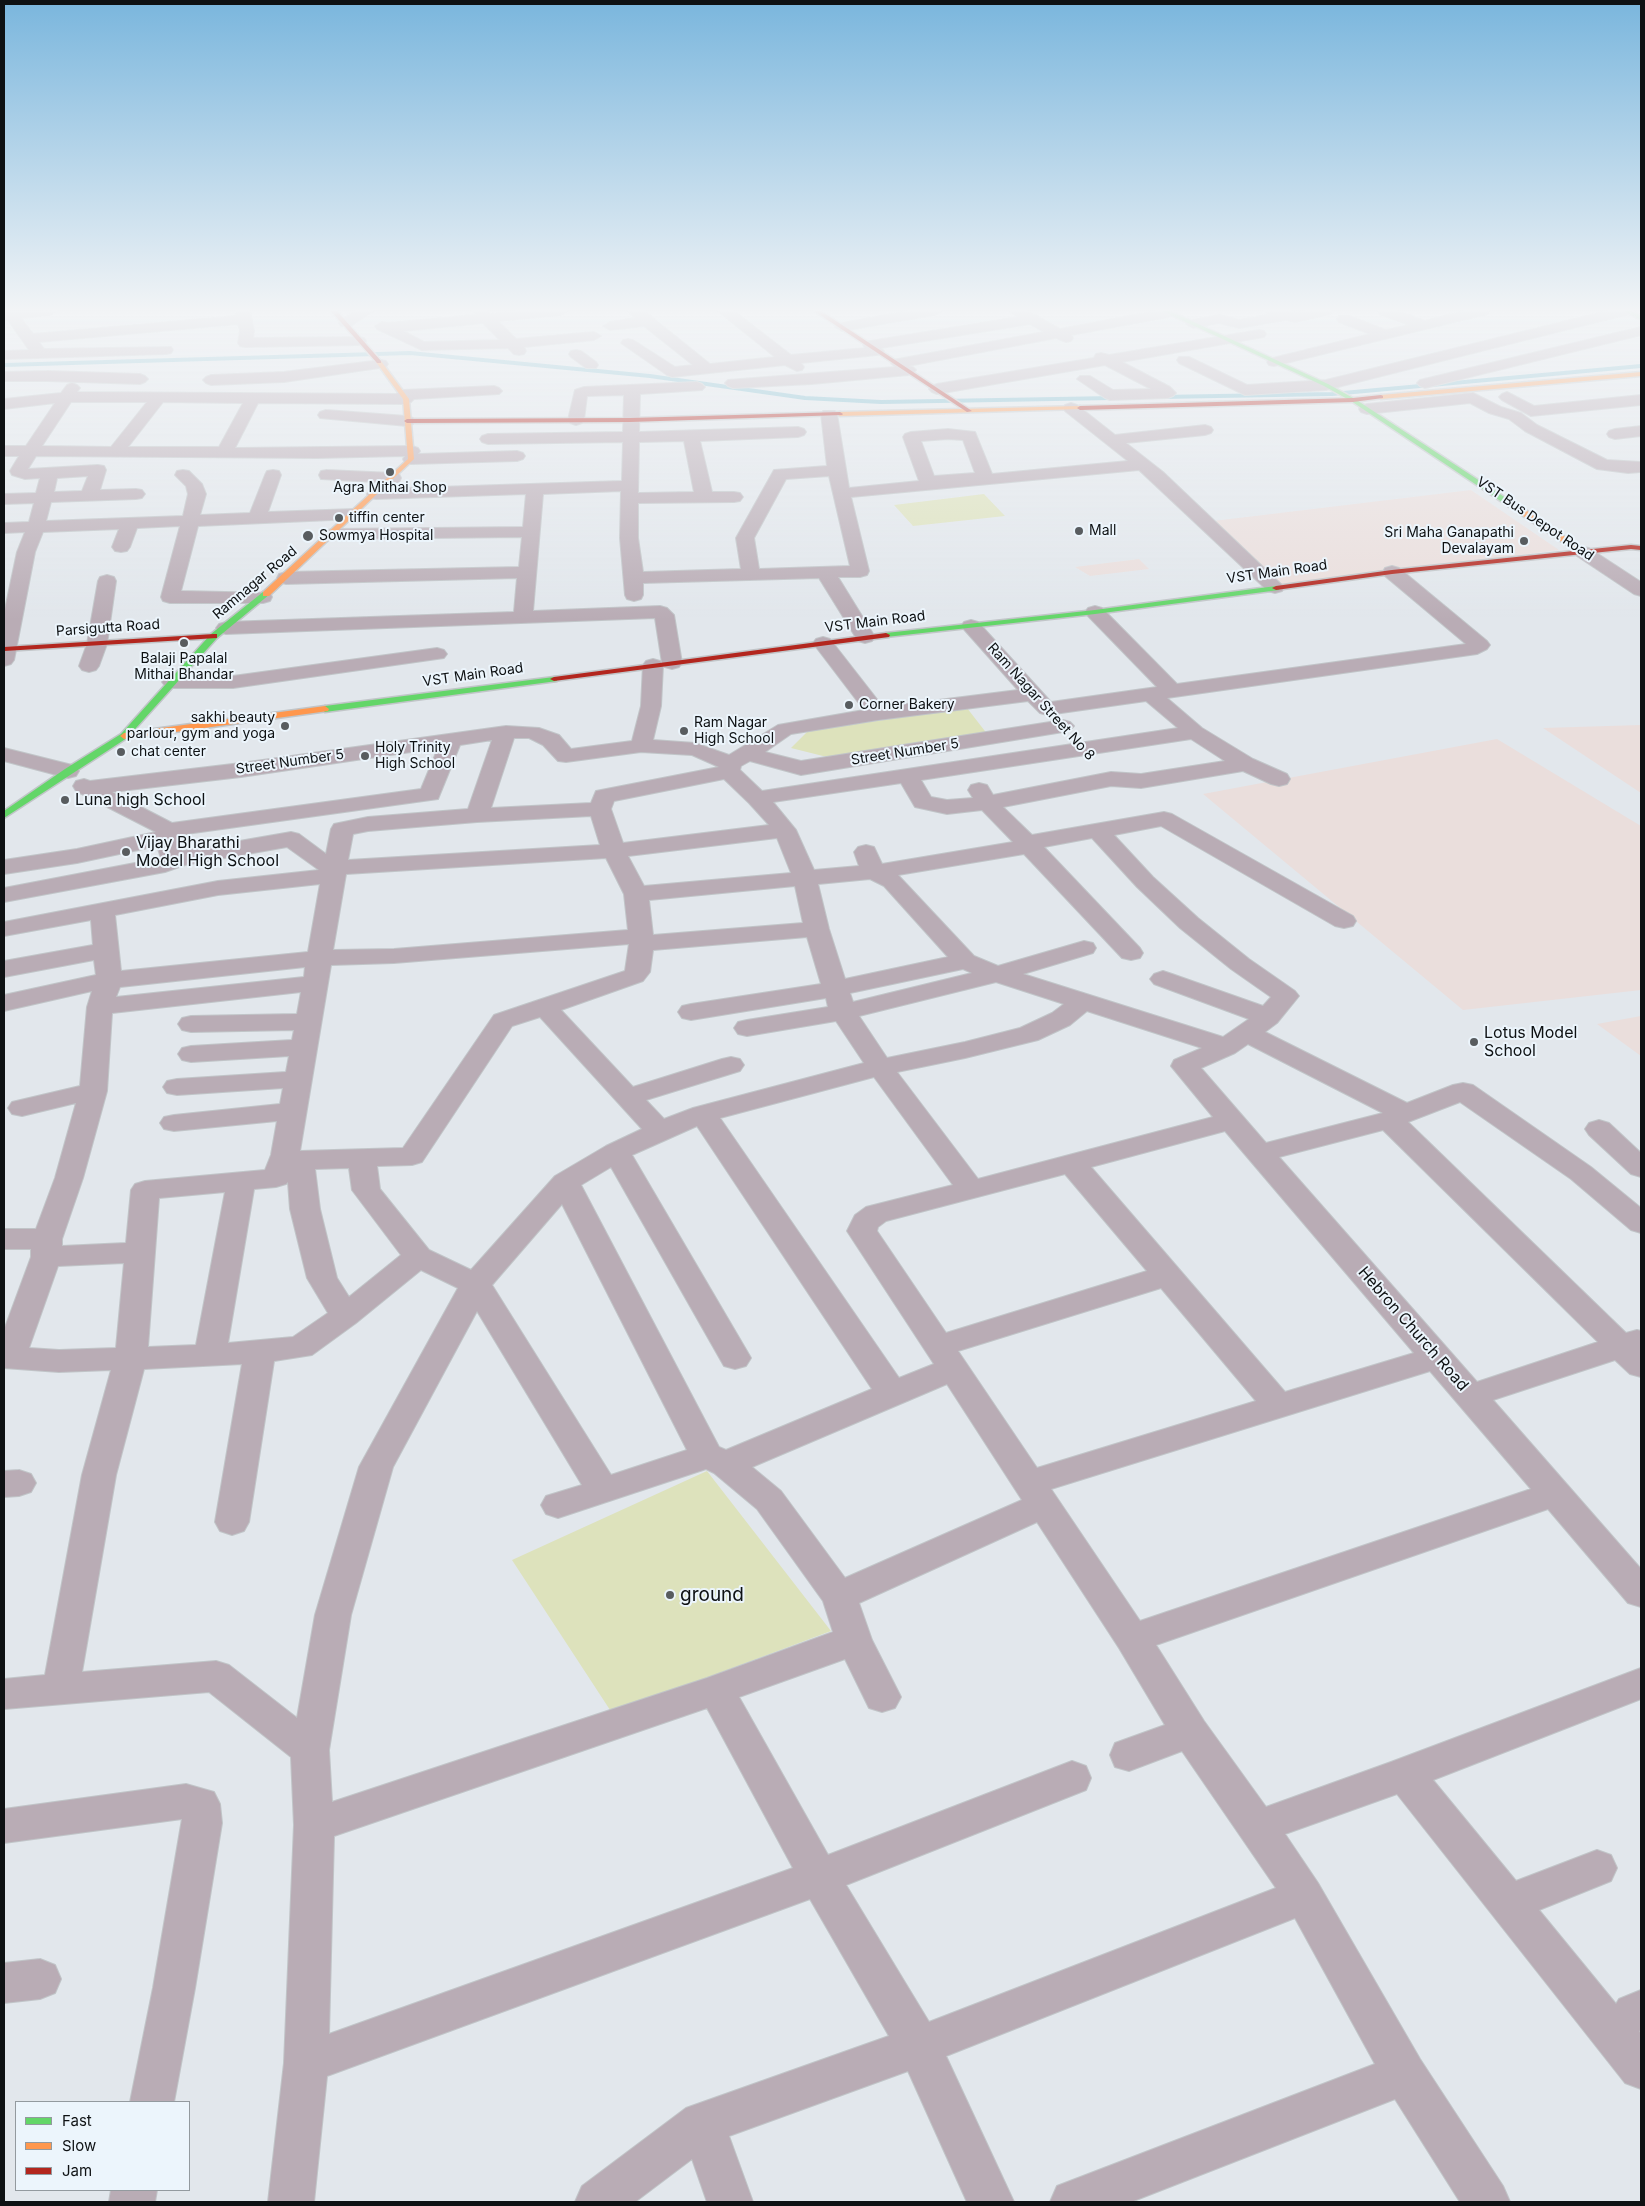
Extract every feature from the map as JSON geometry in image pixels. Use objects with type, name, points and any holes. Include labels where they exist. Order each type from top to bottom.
[{"type":"street","points":[[55,414],[18,471],[19,474],[98,470],[89,496]]},
{"type":"street","points":[[115,452],[145,414]]},
{"type":"street","points":[[406,414],[411,455]]},
{"type":"street","points":[[576,420],[577,414]]},
{"type":"street","points":[[631,414],[629,538],[634,578],[633,612]]},
{"type":"street","points":[[307,415],[407,421],[576,420],[630,437],[829,414],[836,471],[861,570],[634,578]]},
{"type":"street","points":[[941,414],[948,434]]},
{"type":"street","points":[[1079,414],[1143,465],[1275,586]]},
{"type":"street","name":"VST Bus Depot Road","points":[[1375,414],[1641,590]]},
{"type":"street","points":[[1508,414],[1515,416],[1531,428],[1603,465],[1635,468]]},
{"type":"street","points":[[225,451],[244,415],[262,415]]},
{"type":"street","points":[[308,470],[317,453],[324,415]]},
{"type":"street","points":[[1114,440],[1204,430]]},
{"type":"street","points":[[1615,434],[1641,431]]},
{"type":"street","points":[[488,439],[691,436],[798,432]]},
{"type":"street","points":[[948,434],[969,435],[985,477],[928,482],[911,437],[948,434]]},
{"type":"street","points":[[691,436],[704,497]]},
{"type":"street","points":[[610,454],[630,437]]},
{"type":"street","points":[[4,450],[225,451],[531,456]]},
{"type":"street","name":"Ramnagar Road","points":[[4,815],[64,773],[124,736],[220,632],[286,578],[334,534],[393,478],[411,455]]},
{"type":"street","points":[[853,492],[1143,465]]},
{"type":"street","points":[[751,574],[745,538],[780,474],[836,471]]},
{"type":"street","points":[[5,653],[26,552],[36,527],[42,497],[50,473]]},
{"type":"street","points":[[183,474],[196,488],[191,520],[174,575],[170,597],[263,597]]},
{"type":"street","points":[[257,519],[273,475]]},
{"type":"street","points":[[327,475],[393,478]]},
{"type":"street","points":[[345,494],[375,495],[535,489],[734,497]]},
{"type":"street","points":[[523,618],[535,489]]},
{"type":"street","points":[[4,499],[136,494]]},
{"type":"street","points":[[4,528],[134,519],[257,519],[354,514]]},
{"type":"street","points":[[121,547],[134,519]]},
{"type":"street","points":[[334,534],[531,532]]},
{"type":"street","name":"VST Main Road","points":[[124,736],[823,643],[1095,612],[1275,586],[1638,546]]},
{"type":"street","points":[[286,578],[527,572]]},
{"type":"street","points":[[825,572],[865,638]]},
{"type":"street","points":[[292,1158],[362,1159],[408,1157],[416,1153],[503,1021],[634,976],[637,972],[641,939],[636,894],[614,851],[600,809],[604,796],[736,763],[785,729],[878,714],[1150,694],[1477,648],[1480,645],[1392,572]]},
{"type":"street","points":[[89,666],[97,644],[107,581]]},
{"type":"street","points":[[641,746],[652,706],[670,663],[671,586]]},
{"type":"street","points":[[220,632],[660,612],[664,615],[670,663]]},
{"type":"street","points":[[1095,612],[1171,690]]},
{"type":"street","name":"Ram Nagar Street No 8","points":[[971,626],[1111,779]]},
{"type":"street","name":"Parsigutta Road","points":[[5,653],[220,632]]},
{"type":"street","points":[[823,643],[878,714]]},
{"type":"street","points":[[172,682],[232,682],[436,654]]},
{"type":"street","points":[[1150,694],[1195,732],[1245,764],[1279,779]]},
{"type":"street","name":"Street Number 5","points":[[87,788],[241,770],[506,732],[532,732],[551,740],[566,756],[641,746],[695,749],[736,763],[801,768],[1063,726]]},
{"type":"street","points":[[477,814],[506,732]]},
{"type":"street","points":[[757,798],[908,777],[1195,732]]},
{"type":"street","points":[[4,867],[77,856],[168,834],[430,794],[452,739]]},
{"type":"street","points":[[4,754],[64,773],[168,834]]},
{"type":"street","points":[[4,766],[29,761]]},
{"type":"street","points":[[736,763],[757,798],[785,830],[805,878],[817,929],[839,1001],[880,1067],[971,1190]]},
{"type":"street","points":[[908,777],[923,802],[947,807],[987,803],[1111,779],[1140,781],[1245,764]]},
{"type":"street","points":[[965,768],[987,803],[1028,843],[1131,953]]},
{"type":"street","points":[[345,1316],[322,1278],[292,1158],[293,1111],[342,829],[368,824],[477,814],[600,809]]},
{"type":"street","points":[[636,894],[805,878],[870,862],[1016,849],[1028,843],[1164,819],[1344,921]]},
{"type":"street","points":[[4,926],[218,888],[334,872],[614,851],[785,830]]},
{"type":"street","points":[[1098,831],[1145,882],[1188,924],[1286,996],[1268,1017],[1237,1040]]},
{"type":"street","points":[[168,834],[171,855],[179,859]]},
{"type":"street","points":[[4,895],[165,865],[179,859],[291,839],[334,872]]},
{"type":"street","points":[[215,853],[218,888]]},
{"type":"street","points":[[870,862],[892,881],[965,961],[997,974],[1084,1001],[1237,1040],[1398,1117],[1635,1351]]},
{"type":"street","points":[[102,909],[109,980],[100,1007],[93,1091],[47,1248],[6,1358],[59,1362],[131,1357],[210,1356],[302,1347],[345,1316],[418,1257]]},
{"type":"street","points":[[100,1007],[394,956],[817,929]]},
{"type":"street","points":[[691,1012],[839,1001],[997,974],[1084,948]]},
{"type":"street","points":[[4,969],[106,950]]},
{"type":"street","points":[[747,1028],[965,961]]},
{"type":"street","points":[[4,1003],[109,980],[317,970]]},
{"type":"street","points":[[1164,979],[1268,1017]]},
{"type":"street","points":[[291,2202],[306,2063],[314,1825],[310,1750],[333,1615],[376,1467],[476,1284],[565,1182],[616,1152],[660,1131],[703,1114],[880,1067],[966,1050],[1029,1034],[1062,1019],[1084,1001]]},
{"type":"street","points":[[544,1006],[660,1131]]},
{"type":"street","points":[[191,1024],[306,1034]]},
{"type":"street","points":[[191,1054],[306,1034]]},
{"type":"street","name":"Hebron Church Road","points":[[1237,1040],[1184,1066],[1641,1593]]},
{"type":"street","points":[[629,1098],[731,1065]]},
{"type":"street","points":[[177,1087],[298,1079]]},
{"type":"street","points":[[22,1108],[93,1091]]},
{"type":"street","points":[[1261,1153],[1398,1117],[1463,1091],[1581,1173],[1641,1223]]},
{"type":"street","points":[[174,1123],[293,1111]]},
{"type":"street","points":[[703,1114],[893,1395]]},
{"type":"street","points":[[1232,1120],[876,1214],[865,1222],[862,1231],[1132,1638],[1190,1732],[1258,1827],[1304,1896],[1404,2074],[1486,2202]]},
{"type":"street","points":[[1599,1130],[1641,1168]]},
{"type":"street","points":[[616,1152],[735,1358]]},
{"type":"street","points":[[61,1687],[99,1475],[131,1357],[145,1190],[276,1178],[292,1158]]},
{"type":"street","points":[[362,1159],[366,1190],[418,1257],[476,1284],[604,1491]]},
{"type":"street","points":[[1071,1162],[1278,1406]]},
{"type":"street","points":[[210,1356],[241,1182]]},
{"type":"street","points":[[565,1182],[716,1460],[769,1500],[839,1596],[854,1640],[882,1697]]},
{"type":"street","points":[[4,1239],[47,1248],[139,1252]]},
{"type":"street","points":[[558,1505],[716,1460],[893,1395],[946,1357],[1167,1275]]},
{"type":"street","points":[[232,1522],[260,1351]]},
{"type":"street","points":[[1470,1396],[1635,1351]]},
{"type":"street","points":[[839,1596],[1036,1494],[1278,1406],[1437,1357]]},
{"type":"street","points":[[1132,1638],[1554,1494]]},
{"type":"street","points":[[314,1825],[716,1690],[854,1640]]},
{"type":"street","points":[[4,1694],[61,1687],[216,1676],[310,1750]]},
{"type":"street","points":[[1258,1827],[1405,1774],[1641,1683]]},
{"type":"street","points":[[716,1690],[819,1877],[919,2046],[991,2202]]},
{"type":"street","points":[[1129,1755],[1190,1732]]},
{"type":"street","points":[[1405,1774],[1641,2068]]},
{"type":"street","points":[[306,2063],[819,1877],[1072,1778]]},
{"type":"street","points":[[4,1826],[186,1800],[200,1804],[202,1823],[174,1988],[152,2101]]},
{"type":"street","points":[[1509,1903],[1597,1868]]},
{"type":"street","points":[[598,2202],[702,2124],[919,2046],[1304,1896]]},
{"type":"street","points":[[1073,2202],[1404,2074]]},
{"type":"street","points":[[702,2124],[730,2202]]},
{"type":"shaded area","points":[[1471,490],[1559,550],[1279,586],[1205,522]]},
{"type":"shaded area","points":[[1139,559],[1149,569],[1090,576],[1075,567]]},
{"type":"shaded area","points":[[1641,725],[1641,793],[1543,728]]},
{"type":"shaded area","points":[[1497,739],[1641,826],[1641,990],[1463,1010],[1203,794]]},
{"type":"shaded area","points":[[1641,1016],[1641,1056],[1597,1024]]},
{"type":"green space","points":[[984,494],[1005,516],[913,526],[894,505]]},
{"type":"green space","points":[[967,708],[988,735],[831,758],[791,748],[808,731]]},
{"type":"green space","name":"ground","points":[[707,1471],[831,1631],[612,1713],[512,1560]]},
{"type":"traffic: fast","points":[[1374,414],[1511,504]]},
{"type":"traffic: fast","points":[[886,635],[1095,612],[1276,588]]},
{"type":"traffic: fast","points":[[4,815],[68,771],[124,736],[214,636],[266,594]]},
{"type":"traffic: fast","points":[[325,709],[554,679]]},
{"type":"traffic: slow","points":[[266,594],[411,459],[407,414]]},
{"type":"traffic: slow","points":[[1511,504],[1583,552]]},
{"type":"traffic: slow","points":[[124,736],[325,709]]},
{"type":"traffic: jam","points":[[407,421],[630,420],[840,414]]},
{"type":"traffic: jam","points":[[1276,588],[1392,572],[1631,547],[1641,548]]},
{"type":"traffic: jam","points":[[554,679],[886,635]]},
{"type":"traffic: jam","points":[[4,649],[214,636]]},
{"type":"place","name":"Agra Mithai Shop","points":[[390,472]]},
{"type":"place","name":"tiffin center","points":[[339,518]]},
{"type":"place","name":"Mall","points":[[1079,531]]},
{"type":"place","name":"Sowmya Hospital","points":[[308,536]]},
{"type":"place","name":"Sri Maha Ganapathi Devalayam","points":[[1524,541]]},
{"type":"place","name":"Balaji Papalal Mithai Bhandar","points":[[184,643]]},
{"type":"place","name":"Corner Bakery","points":[[849,705]]},
{"type":"place","name":"sakhi beauty parlour, gym and yoga","points":[[285,726]]},
{"type":"place","name":"Ram Nagar High School","points":[[684,731]]},
{"type":"place","name":"chat center","points":[[121,752]]},
{"type":"place","name":"Holy Trinity High School","points":[[365,756]]},
{"type":"place","name":"Luna high School","points":[[65,800]]},
{"type":"place","name":"Vijay Bharathi Model High School","points":[[126,852]]},
{"type":"place","name":"Lotus Model School","points":[[1474,1042]]},
{"type":"place","name":"ground","points":[[670,1595]]}]
